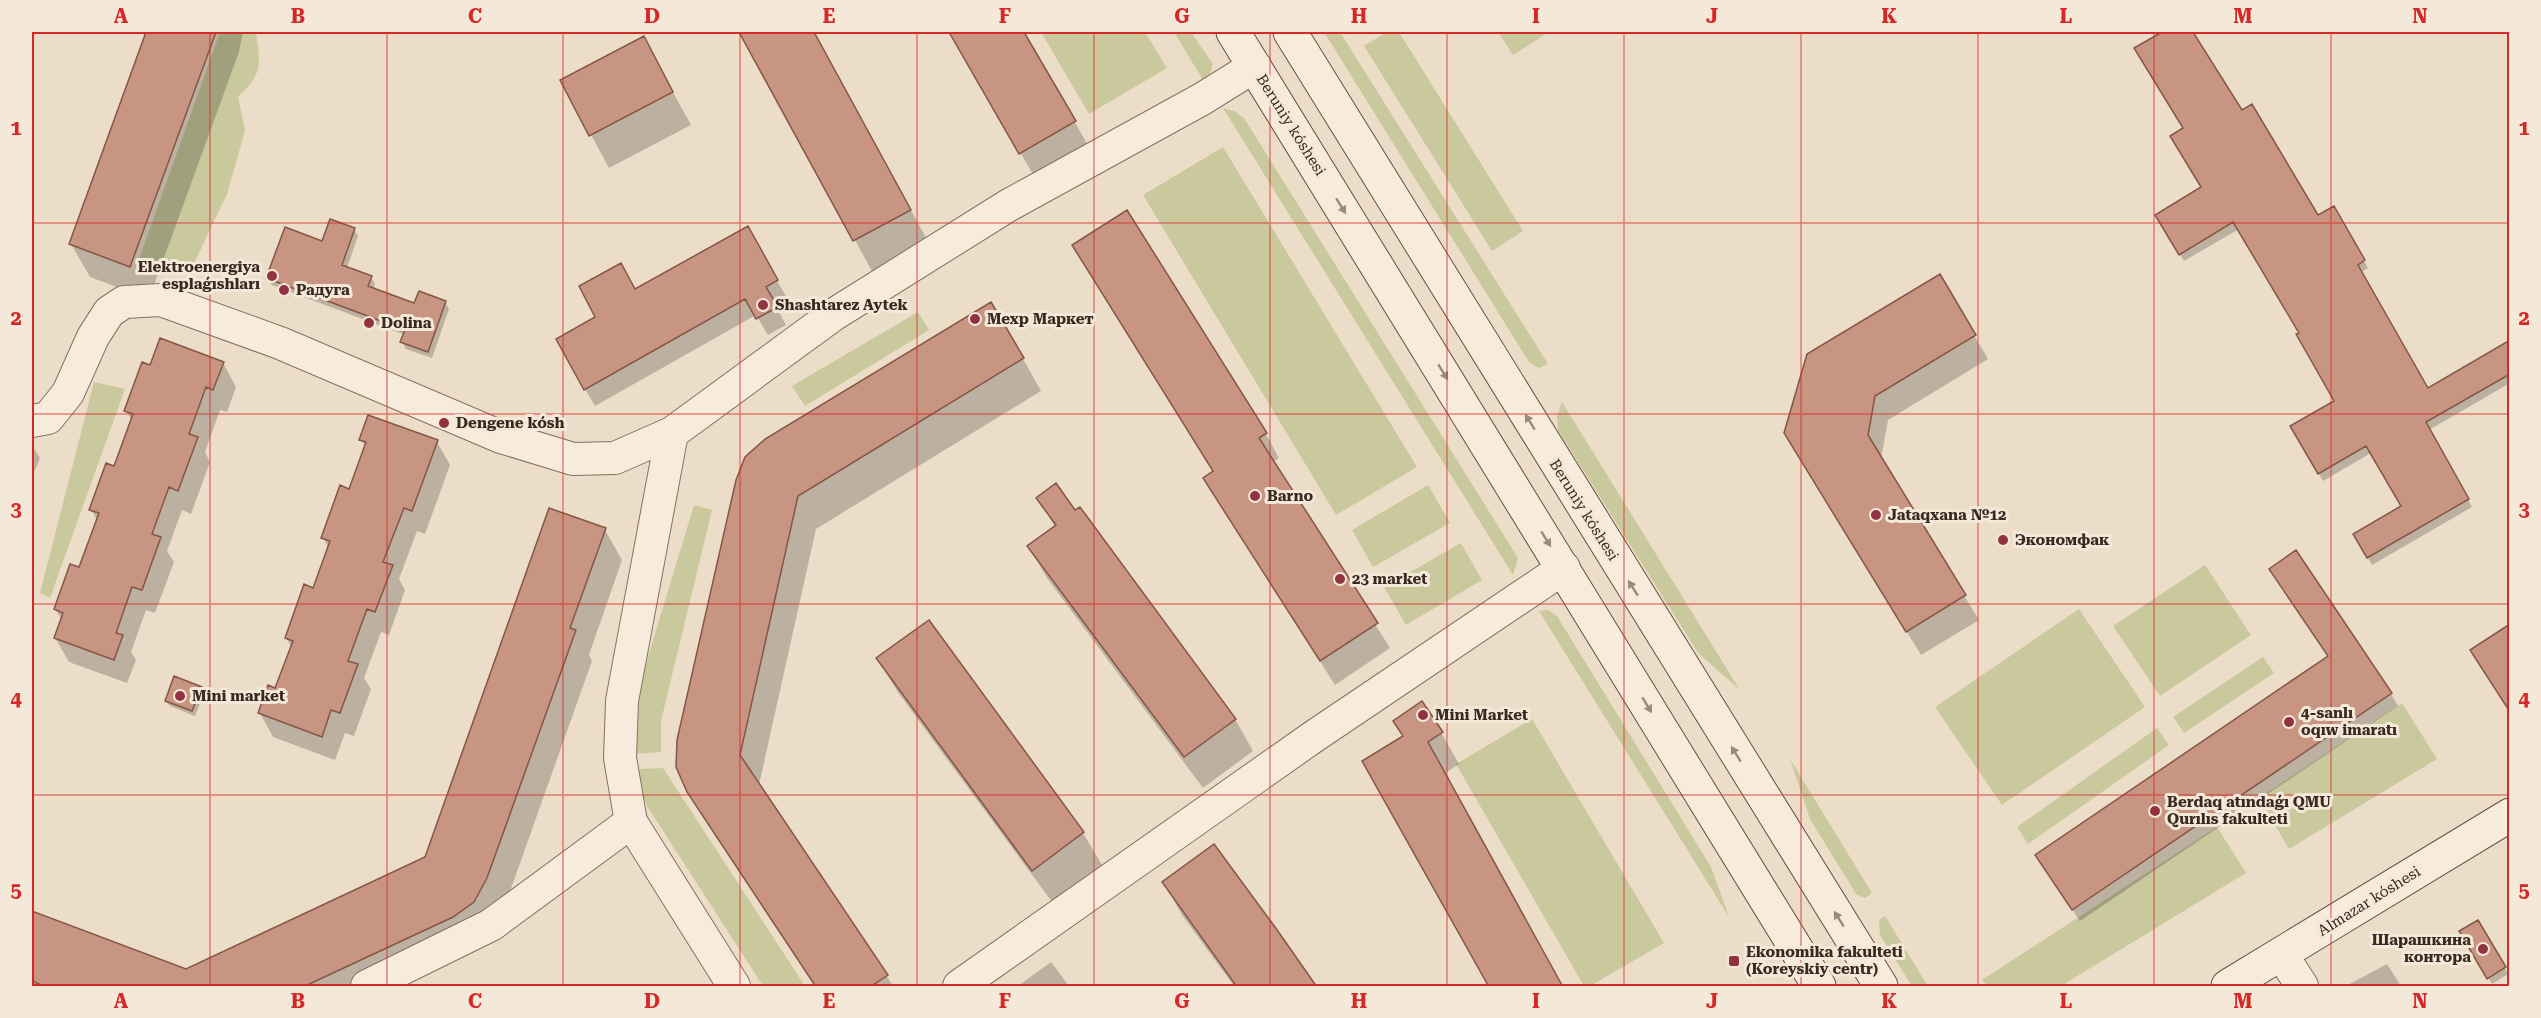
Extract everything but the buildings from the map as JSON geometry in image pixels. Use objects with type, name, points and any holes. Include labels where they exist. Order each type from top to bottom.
[{"type":"street","name":"Beruniy kóshesi","points":[[1233,32],[1819,987]]},
{"type":"street","name":"Beruniy kóshesi","points":[[1290,32],[1881,987]]},
{"type":"street","points":[[32,422],[48,418],[68,393],[93,337],[109,312],[124,302],[161,300],[280,343],[501,437],[573,459],[615,458],[672,433],[833,315],[1025,196],[1202,99],[1255,66]]},
{"type":"street","points":[[672,433],[622,701],[620,758],[631,822],[734,987]]},
{"type":"street","points":[[959,987],[1323,730],[1564,568]]},
{"type":"street","name":"Almazar kóshesi","points":[[2228,987],[2510,815]]},
{"type":"street","points":[[367,987],[491,925],[631,822]]},
{"type":"street","points":[[2282,955],[2302,987]]},
{"type":"green space","points":[[220,32],[256,32],[259,53],[258,68],[252,81],[238,97],[245,131],[227,194],[190,272],[160,261],[139,259]]},
{"type":"green space","points":[[1041,32],[1145,32],[1167,68],[1089,114]]},
{"type":"green space","points":[[1174,32],[1191,32],[1213,64],[1206,85]]},
{"type":"green space","points":[[1324,32],[1340,32],[1548,364],[1539,368],[1529,362]]},
{"type":"green space","points":[[1387,32],[1399,32],[1523,231],[1492,251],[1364,46]]},
{"type":"green space","points":[[1498,32],[1549,32],[1513,55]]},
{"type":"green space","points":[[1223,108],[1234,111],[1244,118],[1518,558],[1513,575]]},
{"type":"green space","points":[[1223,147],[1417,467],[1336,515],[1143,195]]},
{"type":"green space","points":[[918,312],[929,330],[805,406],[792,386]]},
{"type":"green space","points":[[94,382],[125,389],[50,598],[40,593]]},
{"type":"green space","points":[[1562,402],[1740,690],[1698,653],[1558,430],[1557,416]]},
{"type":"green space","points":[[1428,485],[1450,523],[1373,567],[1352,530]]},
{"type":"green space","points":[[694,505],[712,510],[661,721],[661,752],[634,754],[634,703]]},
{"type":"green space","points":[[1461,543],[1482,580],[1406,625],[1384,587]]},
{"type":"green space","points":[[2205,565],[2251,635],[2160,696],[2113,626]]},
{"type":"green space","points":[[2079,609],[2145,707],[2002,805],[1935,707]]},
{"type":"green space","points":[[1548,610],[1557,616],[1711,867],[1729,917],[1539,611]]},
{"type":"green space","points":[[2263,657],[2274,673],[2184,733],[2173,717]]},
{"type":"green space","points":[[2402,703],[2437,759],[2289,849],[2259,798]]},
{"type":"green space","points":[[1532,719],[1664,943],[1590,986],[1584,986],[1456,764]]},
{"type":"green space","points":[[2157,728],[2169,745],[2028,844],[2017,827]]},
{"type":"green space","points":[[1790,759],[1872,893],[1865,898],[1856,894],[1810,819]]},
{"type":"green space","points":[[663,768],[805,986],[763,986],[647,806],[637,779],[639,769]]},
{"type":"green space","points":[[2217,827],[2246,873],[2061,986],[1987,986],[1982,980]]},
{"type":"green space","points":[[1885,916],[1928,986],[1912,986],[1880,935],[1879,920]]},
{"type":"place","name":"Elektroenergiya esplaǵıshları","points":[[272,276]]},
{"type":"place","name":"Радуга","points":[[284,290]]},
{"type":"place","name":"Shashtarez Aytek","points":[[763,305]]},
{"type":"place","name":"Мехр Маркет","points":[[975,319]]},
{"type":"place","name":"Dolina","points":[[369,323]]},
{"type":"place","name":"Dengene kósh","points":[[444,423]]},
{"type":"place","name":"Barno","points":[[1255,496]]},
{"type":"place","name":"Jataqxana №12","points":[[1876,515]]},
{"type":"place","name":"Экономфак","points":[[2003,540]]},
{"type":"place","name":"23 market","points":[[1340,579]]},
{"type":"place","name":"Mini market","points":[[180,696]]},
{"type":"place","name":"Mini Market","points":[[1423,715]]},
{"type":"place","name":"4-sanlı oqıw imaratı","points":[[2289,722]]},
{"type":"place","name":"Berdaq atındaǵı QMU Qurılıs fakulteti","points":[[2155,811]]},
{"type":"place","name":"Шарашкина контора","points":[[2483,949]]},
{"type":"place","name":"Ekonomika fakulteti (Koreyskiy centr)","points":[[1734,961]]}]
